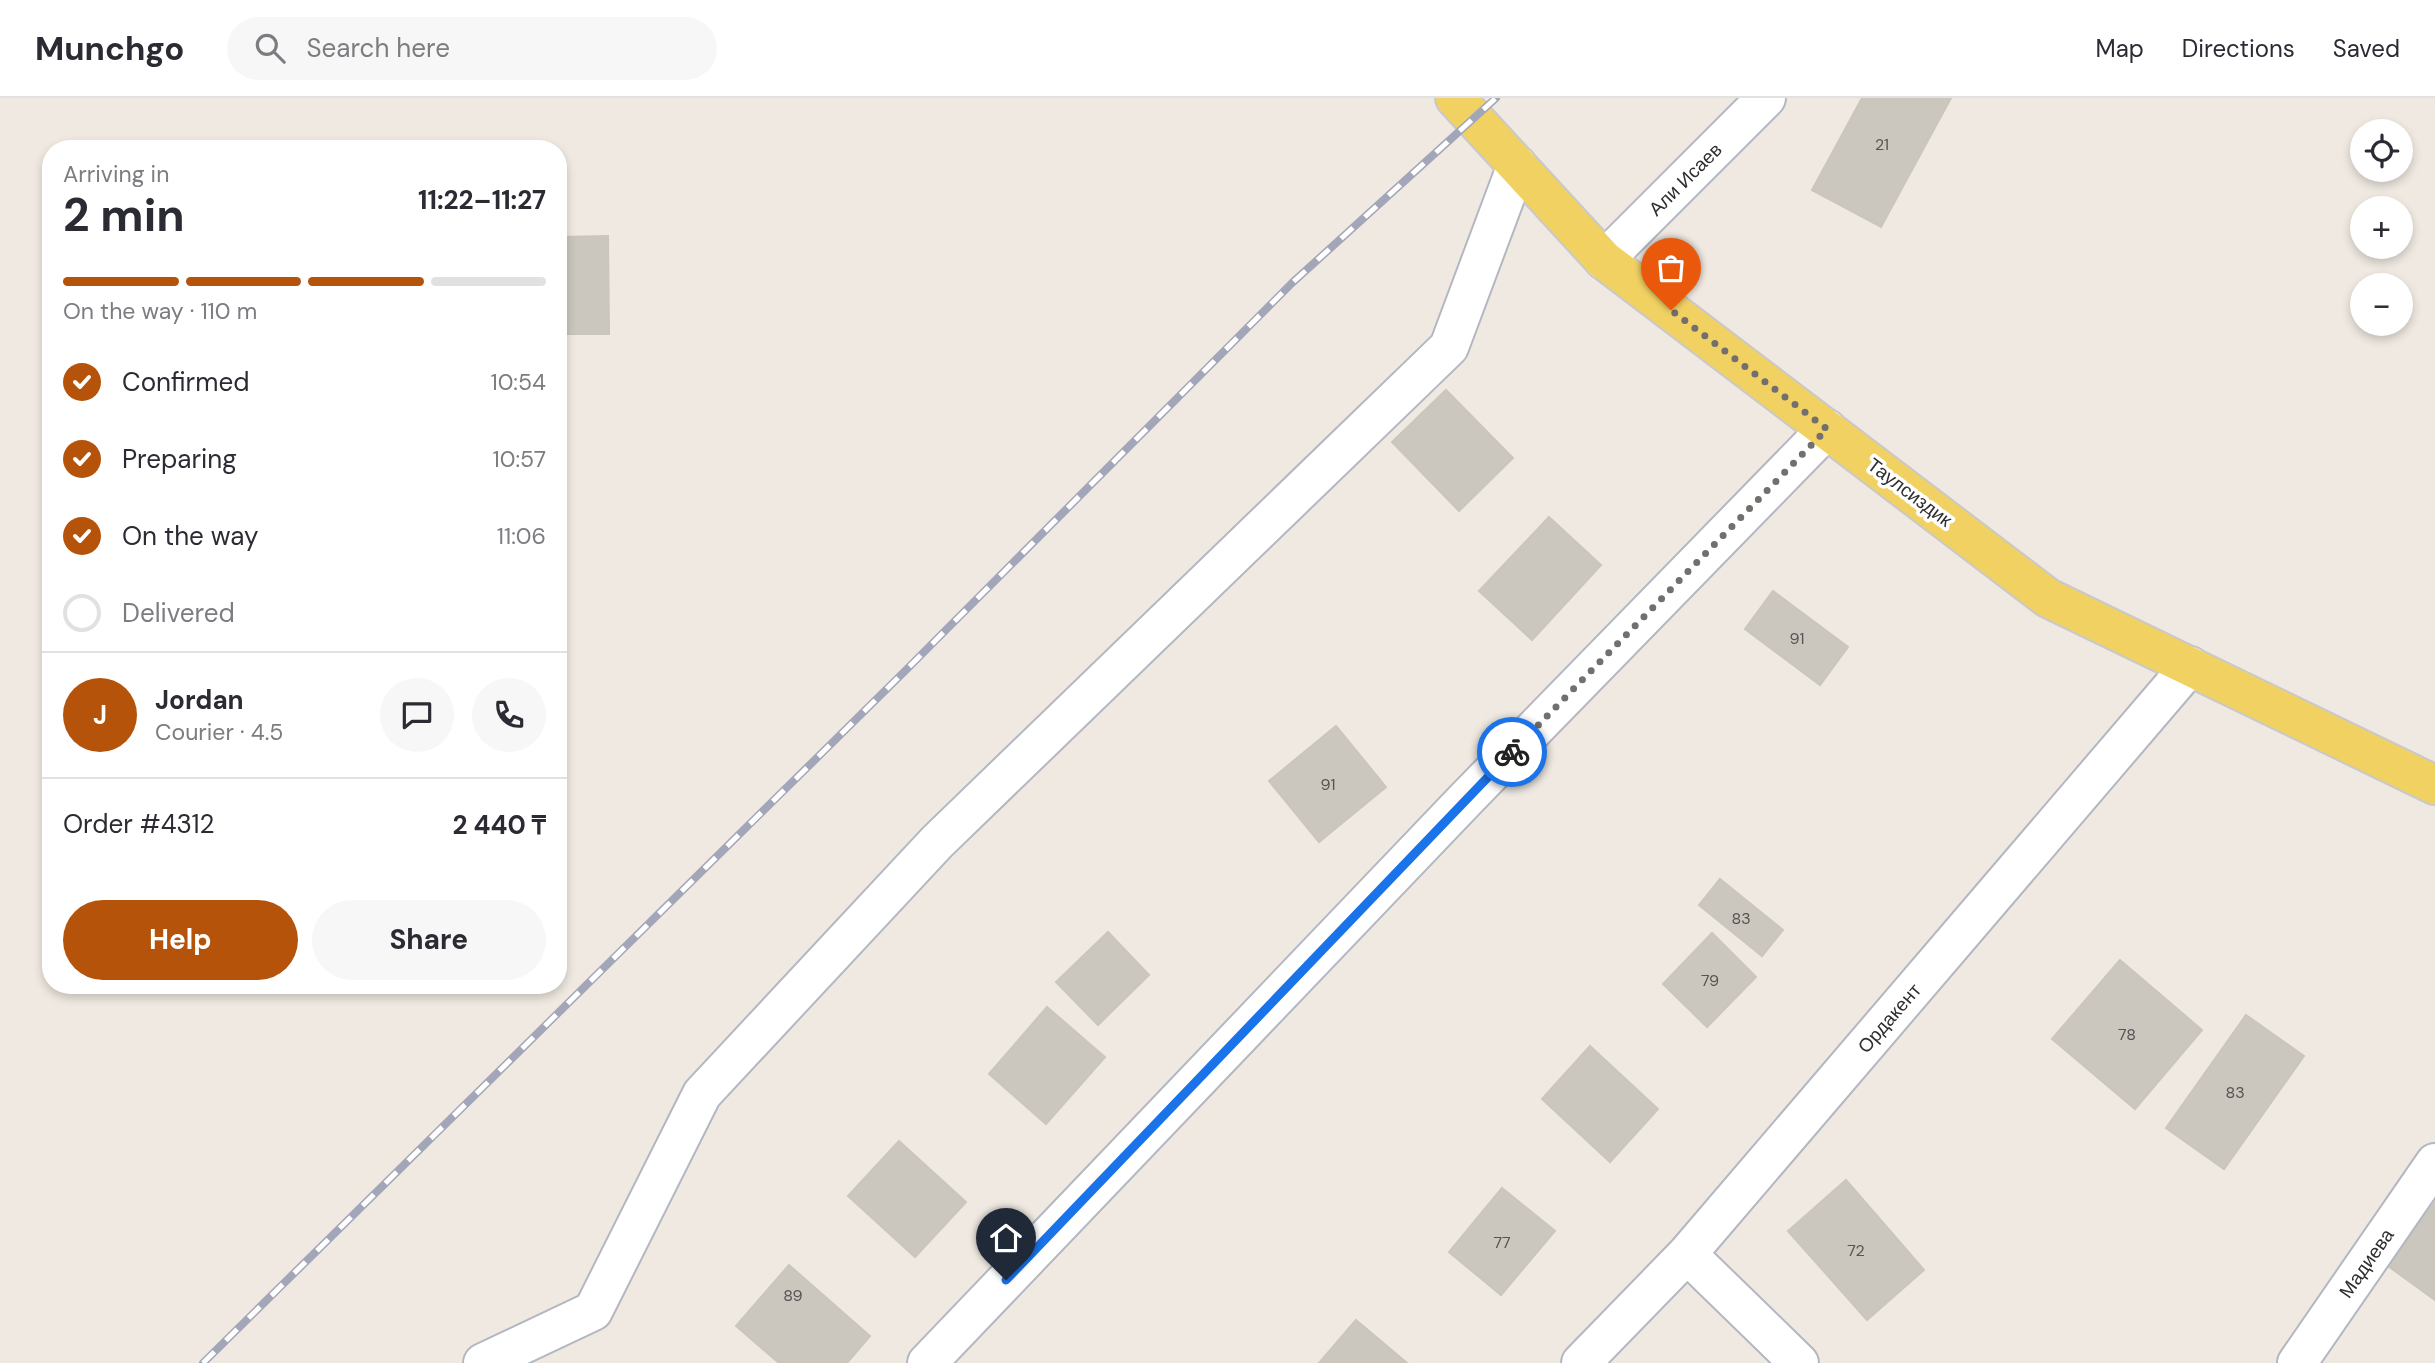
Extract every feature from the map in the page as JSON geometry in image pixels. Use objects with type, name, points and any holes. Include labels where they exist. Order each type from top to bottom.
[{"type":"main road","name":"Таулсиздик","points":[[1455,98],[1604,260],[2048,598],[2435,785]]},
{"type":"street","name":"Али Исаев","points":[[1604,260],[1766,98]]},
{"type":"street","points":[[483,1363],[593,1311],[702,1094],[937,842],[1449,347],[1517,164]]},
{"type":"street","points":[[927,1363],[1467,798],[1827,429]]},
{"type":"street","name":"Ордакент","points":[[1581,1363],[1687,1254],[2190,666]]},
{"type":"street","name":"Мадиева","points":[[2297,1363],[2435,1163]]},
{"type":"street","points":[[1687,1254],[1799,1363]]},
{"type":"building","points":[[1862,98],[1951,98],[1881,227],[1812,190]]},
{"type":"building","points":[[608,236],[609,334],[567,334],[567,237]]},
{"type":"building","points":[[1446,390],[1513,458],[1459,511],[1392,442]]},
{"type":"building","points":[[1549,517],[1601,565],[1532,640],[1479,591]]},
{"type":"building","points":[[1773,591],[1848,647],[1820,685],[1745,629]]},
{"type":"building","points":[[1336,726],[1386,787],[1319,842],[1269,781]]},
{"type":"building","points":[[1720,879],[1783,930],[1762,956],[1699,905]]},
{"type":"building","points":[[1108,932],[1149,975],[1098,1025],[1056,982]]},
{"type":"building","points":[[1712,933],[1756,977],[1707,1027],[1663,984]]},
{"type":"building","points":[[2120,960],[2202,1030],[2135,1109],[2052,1039]]},
{"type":"building","points":[[1047,1007],[1105,1057],[1046,1124],[989,1074]]},
{"type":"building","points":[[2246,1015],[2304,1056],[2224,1169],[2166,1128]]},
{"type":"building","points":[[1590,1046],[1658,1109],[1610,1162],[1542,1099]]},
{"type":"building","points":[[899,1141],[966,1202],[915,1257],[848,1196]]},
{"type":"building","points":[[1846,1180],[1924,1270],[1867,1320],[1788,1231]]},
{"type":"building","points":[[1502,1188],[1555,1231],[1501,1295],[1449,1252]]},
{"type":"building","points":[[2435,1202],[2435,1300],[2388,1266]]},
{"type":"building","points":[[789,1265],[870,1336],[847,1363],[779,1363],[736,1326]]},
{"type":"building","points":[[1356,1320],[1407,1363],[1319,1363]]},
{"type":"railway","points":[[203,1363],[906,670],[1292,283],[1496,98]]},
{"type":"way so far","points":[[1512,752],[1827,429],[1671,310]]},
{"type":"route","points":[[1006,1280],[1512,752]]}]
